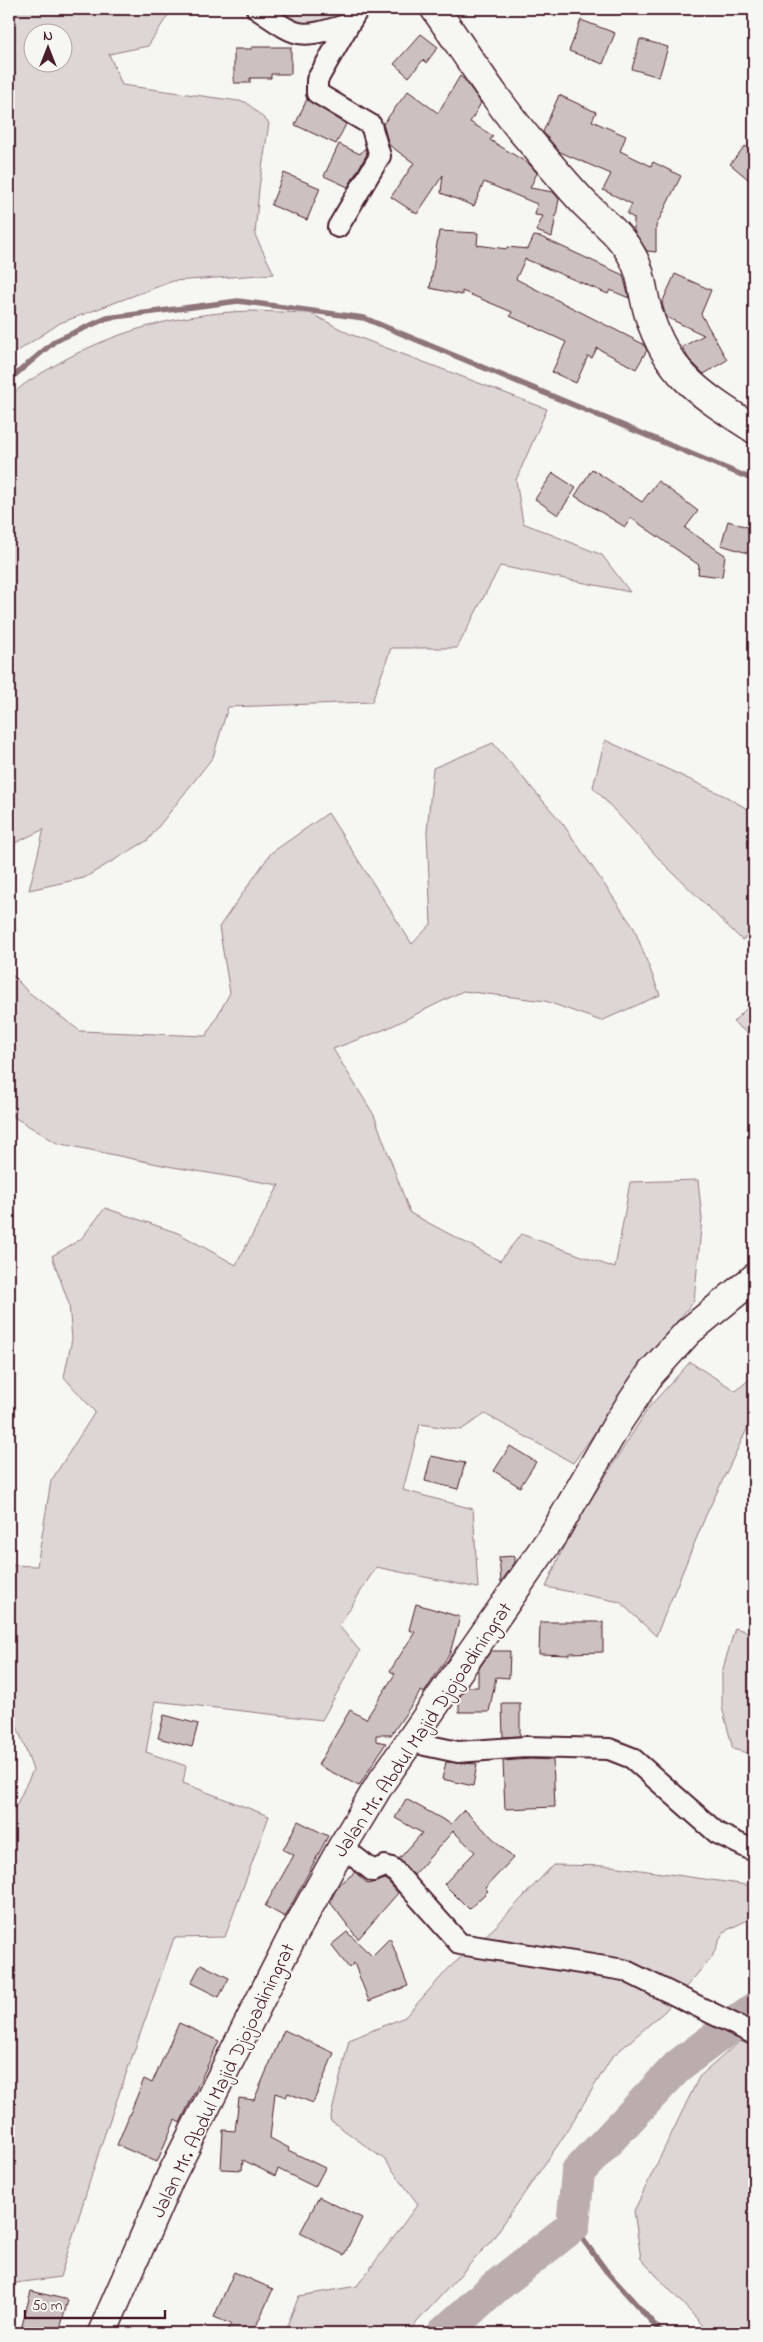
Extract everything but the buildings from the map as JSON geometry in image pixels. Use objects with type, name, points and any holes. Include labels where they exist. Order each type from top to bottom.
[{"type":"street","points":[[257,9],[289,31],[299,35],[313,34],[353,16]]},
{"type":"street","points":[[435,9],[528,139],[584,202],[619,237],[631,254],[640,273],[651,321],[668,357],[678,371],[708,398],[754,429]]},
{"type":"street","points":[[338,227],[380,156],[371,126],[320,97],[316,88],[317,80],[353,16]]},
{"type":"street","name":"Jalan Mr. Abdul Majid Djojoadiningrat","points":[[102,2333],[170,2178],[292,1939],[342,1847],[414,1735],[555,1532],[619,1421],[651,1373],[688,1332],[754,1278]]},
{"type":"street","points":[[414,1735],[425,1744],[458,1752],[526,1747],[609,1749],[632,1758],[717,1833],[754,1851]]},
{"type":"street","points":[[342,1847],[373,1871],[385,1866],[392,1868],[460,1944],[624,1970],[754,2034]]},
{"type":"shaded area","points":[[9,9],[172,9],[148,46],[109,54],[122,85],[246,102],[269,123],[259,188],[255,235],[274,274],[173,281],[60,323],[9,357]]},
{"type":"shaded area","points":[[271,9],[348,9],[340,22],[295,25]]},
{"type":"shaded area","points":[[251,311],[310,313],[350,334],[547,409],[516,480],[523,523],[602,555],[630,592],[500,566],[457,648],[391,648],[372,702],[228,707],[213,757],[148,840],[84,878],[29,890],[44,829],[9,846],[9,398],[35,377],[75,354],[123,334],[173,320]]},
{"type":"shaded area","points":[[605,740],[727,797],[754,813],[754,932],[742,940],[663,863],[593,787]]},
{"type":"shaded area","points":[[493,743],[563,824],[634,928],[660,995],[601,1021],[545,1001],[463,991],[388,1028],[333,1049],[374,1115],[410,1213],[500,1261],[521,1234],[615,1268],[630,1182],[698,1180],[702,1219],[694,1301],[660,1343],[573,1463],[485,1414],[461,1430],[420,1424],[403,1490],[473,1509],[478,1588],[376,1567],[339,1626],[360,1651],[322,1720],[155,1701],[146,1752],[186,1766],[183,1783],[269,1816],[225,1937],[174,1938],[102,2142],[60,2277],[9,2284],[9,1815],[14,1810],[33,1770],[9,1704],[9,1565],[37,1566],[51,1481],[95,1412],[64,1377],[72,1339],[69,1304],[52,1256],[81,1239],[105,1208],[178,1233],[236,1265],[279,1185],[167,1166],[57,1143],[9,1114],[9,971],[27,991],[80,1031],[206,1036],[230,993],[219,927],[271,853],[328,813],[412,944],[431,924],[427,832],[433,768]]},
{"type":"shaded area","points":[[754,1001],[754,1038],[733,1022]]},
{"type":"shaded area","points":[[690,1362],[736,1391],[754,1375],[754,1427],[749,1425],[706,1515],[656,1636],[620,1602],[546,1587],[568,1536],[649,1407]]},
{"type":"shaded area","points":[[735,1628],[754,1634],[754,1755],[733,1749],[722,1707],[722,1672]]},
{"type":"shaded area","points":[[553,1865],[612,1866],[754,1886],[754,1917],[723,1932],[712,1957],[665,2011],[612,2057],[562,2139],[492,2240],[407,2333],[284,2333],[299,2296],[357,2286],[418,2204],[385,2160],[330,2120],[349,2040],[405,2017],[449,1968],[495,1927]]},
{"type":"shaded area","points":[[740,2041],[754,2048],[754,2333],[710,2333],[641,2259],[634,2211],[699,2077]]},
{"type":"waterway","points":[[9,380],[55,341],[107,318],[238,301],[364,318],[754,480]]},
{"type":"waterway","points":[[444,2333],[494,2288],[573,2226],[578,2172],[679,2065],[754,2009]]},
{"type":"waterway","points":[[573,2226],[607,2272],[662,2333]]}]
